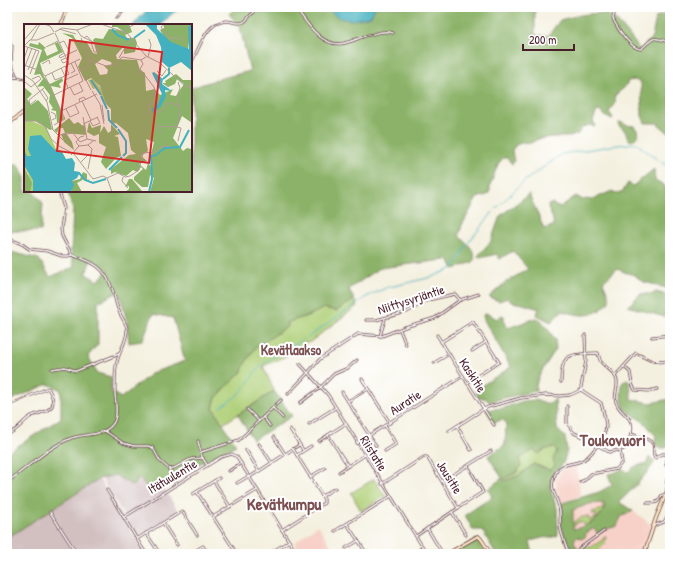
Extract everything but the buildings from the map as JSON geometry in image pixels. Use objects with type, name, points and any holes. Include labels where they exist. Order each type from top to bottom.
[{"type":"street","points":[[61,24],[68,7]]},
{"type":"street","points":[[117,18],[127,7]]},
{"type":"street","points":[[192,61],[208,31],[217,24],[225,21],[238,24],[244,22],[254,11],[268,7]]},
{"type":"street","points":[[295,7],[313,31],[327,41],[343,43],[378,32],[393,32]]},
{"type":"street","points":[[616,7],[613,18],[614,21],[625,38],[636,48],[641,49],[650,39],[653,38],[670,42]]},
{"type":"street","points":[[7,44],[12,46],[11,64],[17,77]]},
{"type":"street","points":[[7,78],[17,77],[24,79]]},
{"type":"street","points":[[7,125],[24,112]]},
{"type":"street","points":[[58,192],[64,208],[61,229],[62,236],[72,255]]},
{"type":"street","points":[[7,238],[22,244],[29,249],[47,251],[62,256],[72,255],[89,260],[106,275],[119,312],[127,325],[125,342],[116,362],[114,392],[116,417],[112,425],[105,431],[90,435],[80,435],[63,442],[40,456],[7,482]]},
{"type":"street","name":"Niittysyrjäntie","points":[[366,320],[385,318],[410,311],[428,300],[441,296],[455,294],[460,300]]},
{"type":"street","points":[[288,394],[320,359],[358,334],[380,336],[434,318],[460,300],[479,294]]},
{"type":"street","points":[[380,336],[385,318]]},
{"type":"street","points":[[441,342],[473,322],[499,362],[467,382]]},
{"type":"street","points":[[399,329],[406,345]]},
{"type":"street","name":"Kaskitie","points":[[437,335],[494,425]]},
{"type":"street","points":[[581,390],[586,366],[585,335]]},
{"type":"street","points":[[652,337],[670,335]]},
{"type":"street","points":[[472,351],[486,342]]},
{"type":"street","points":[[561,382],[566,358],[570,355],[598,353],[601,362],[616,376],[615,401],[630,420],[632,426],[627,446],[620,451],[610,452],[574,433],[567,423],[567,406]]},
{"type":"street","points":[[616,376],[636,353],[651,361],[670,361]]},
{"type":"street","points":[[52,369],[65,368],[77,371],[119,354]]},
{"type":"street","points":[[434,363],[449,354]]},
{"type":"street","points":[[300,403],[321,387],[334,374],[348,368],[357,360]]},
{"type":"street","name":"Riistatie","points":[[300,364],[321,387],[428,554]]},
{"type":"street","points":[[624,367],[630,372],[632,384],[635,390],[649,391],[657,389]]},
{"type":"street","name":"Auratie","points":[[357,444],[463,376]]},
{"type":"street","points":[[362,380],[390,423]]},
{"type":"street","points":[[7,406],[48,388],[53,402],[50,408],[46,411],[30,417],[16,430],[7,434]]},
{"type":"street","points":[[348,401],[368,389]]},
{"type":"street","points":[[449,431],[484,409],[521,398],[544,395],[564,396],[581,390]]},
{"type":"street","points":[[570,554],[568,552],[560,526],[559,505],[553,489],[554,476],[561,467],[586,459],[590,456],[606,429],[602,406],[599,402],[581,390]]},
{"type":"street","points":[[342,392],[376,446]]},
{"type":"street","points":[[201,452],[239,440],[281,400]]},
{"type":"street","points":[[273,408],[283,418]]},
{"type":"street","points":[[309,424],[335,408]]},
{"type":"street","points":[[247,409],[259,421]]},
{"type":"street","points":[[263,417],[270,426]]},
{"type":"street","points":[[319,441],[345,424]]},
{"type":"street","points":[[385,426],[396,444],[385,451]]},
{"type":"street","points":[[457,426],[472,450]]},
{"type":"street","points":[[290,429],[303,450]]},
{"type":"street","points":[[105,431],[123,443],[153,448],[160,461],[169,469],[176,485]]},
{"type":"street","points":[[631,434],[650,441],[653,445],[654,457],[656,458],[665,454],[667,455],[666,465],[670,466],[666,494]]},
{"type":"street","points":[[328,435],[348,466]]},
{"type":"street","points":[[274,437],[285,454]]},
{"type":"street","points":[[198,441],[207,466]]},
{"type":"street","points":[[259,444],[272,463]]},
{"type":"street","points":[[237,484],[259,472],[300,445]]},
{"type":"street","points":[[297,455],[311,446]]},
{"type":"street","points":[[282,530],[324,503],[324,499],[293,449]]},
{"type":"street","points":[[246,450],[259,472]]},
{"type":"street","points":[[443,481],[492,451]]},
{"type":"street","points":[[580,482],[585,480],[591,474],[617,470],[622,462],[620,451]]},
{"type":"street","name":"Itätuulentie","points":[[124,517],[221,457],[232,454],[236,455],[241,463]]},
{"type":"street","points":[[339,472],[365,455]]},
{"type":"street","name":"Jousitie","points":[[382,484],[426,457],[443,481],[458,508],[416,536]]},
{"type":"street","points":[[169,469],[174,468],[186,461],[203,458]]},
{"type":"street","points":[[228,470],[241,463],[297,554]]},
{"type":"street","points":[[458,508],[483,492],[468,466]]},
{"type":"street","points":[[310,477],[324,468]]},
{"type":"street","points":[[644,554],[666,494],[670,477]]},
{"type":"street","points":[[193,494],[219,478]]},
{"type":"street","points":[[214,481],[230,507]]},
{"type":"street","points":[[322,496],[335,488]]},
{"type":"street","points":[[107,490],[146,554]]},
{"type":"street","points":[[213,517],[257,490]]},
{"type":"street","points":[[197,492],[237,554]]},
{"type":"street","points":[[647,503],[656,503],[662,495],[666,494]]},
{"type":"street","points":[[335,531],[391,496]]},
{"type":"street","points":[[137,539],[182,511],[197,535]]},
{"type":"street","points":[[50,512],[77,554]]},
{"type":"street","points":[[452,512],[466,536]]},
{"type":"street","points":[[653,526],[664,522],[670,512]]},
{"type":"street","points":[[163,523],[177,545]]},
{"type":"street","points":[[347,524],[367,554]]},
{"type":"street","points":[[427,528],[441,551]]},
{"type":"street","points":[[575,554],[580,548],[604,531]]},
{"type":"street","points":[[146,533],[160,554]]},
{"type":"street","points":[[447,554],[478,536],[491,554]]},
{"type":"street","points":[[269,554],[290,541]]},
{"type":"street","points":[[346,548],[358,541]]},
{"type":"street","points":[[190,554],[203,546],[208,554]]},
{"type":"street","points":[[413,554],[423,547]]},
{"type":"street","points":[[138,554],[144,550]]},
{"type":"shaded area","points":[[141,454],[179,512],[137,537],[101,478]]},
{"type":"shaded area","points":[[576,465],[580,496],[562,502],[556,489],[556,480],[558,475],[564,469]]},
{"type":"shaded area","points":[[99,479],[143,550],[137,554],[7,554],[7,538]]},
{"type":"shaded area","points":[[602,503],[633,511],[652,525],[642,554],[572,554],[573,510],[589,504]]},
{"type":"shaded area","points":[[318,525],[336,554],[301,554],[294,543]]},
{"type":"green space","points":[[236,7],[535,7],[535,35],[548,36],[560,20],[584,14],[599,13],[609,15],[614,18],[640,50],[652,37],[656,17],[667,13],[670,18],[670,134],[657,123],[645,123],[642,116],[641,82],[634,80],[628,81],[614,97],[616,101],[609,112],[613,118],[611,119],[606,117],[602,112],[597,111],[593,120],[595,126],[590,125],[583,127],[578,134],[567,137],[538,139],[531,143],[521,143],[516,145],[512,150],[514,162],[512,164],[507,158],[503,158],[498,164],[490,186],[490,191],[487,195],[477,198],[462,225],[459,235],[473,251],[473,262],[454,269],[450,261],[444,260],[380,268],[349,289],[354,300],[336,311],[324,308],[310,315],[288,322],[288,326],[255,348],[241,373],[216,398],[213,408],[236,445],[179,474],[153,494],[139,478],[133,486],[115,475],[99,479],[7,538],[7,453],[61,418],[61,390],[48,384],[7,402],[7,251],[39,259],[50,277],[74,267],[71,252],[73,210],[67,192],[192,192],[192,88],[250,71],[240,27],[229,14]],"holes":[[[91,259],[108,270],[98,281],[86,274]],[[119,292],[127,321],[129,343],[142,341],[153,314],[173,318],[185,361],[152,373],[121,398],[111,392],[111,377],[97,373],[88,356],[98,344],[98,302]]]},
{"type":"green space","points":[[620,122],[626,125],[634,126],[637,130],[638,136],[631,141],[629,140],[625,131],[618,125]]},
{"type":"green space","points":[[7,165],[19,165],[24,176],[24,192],[34,192],[43,203],[41,231],[7,231]]},
{"type":"green space","points":[[654,169],[655,181],[663,184],[670,194],[670,289],[641,281],[635,275],[617,269],[603,282],[608,293],[609,300],[604,307],[589,315],[579,315],[562,311],[551,322],[537,315],[539,308],[511,302],[508,298],[499,301],[489,297],[506,282],[528,269],[513,251],[499,259],[497,254],[480,258],[477,257],[491,241],[500,216],[529,194],[544,229],[553,226],[553,220],[548,205],[553,203],[555,206],[560,207],[576,196],[583,200],[591,200],[612,191],[615,194],[623,191],[628,183],[633,186]]},
{"type":"green space","points":[[656,292],[664,294],[670,298],[664,317],[628,306],[640,294],[652,294]]},
{"type":"green space","points":[[354,300],[357,306],[310,342],[302,345],[284,357],[263,366],[274,391],[223,424],[213,408],[216,398],[241,373],[245,362],[255,348],[288,326],[288,322],[310,315],[324,308],[336,311]]},
{"type":"green space","points":[[486,313],[497,319],[502,315],[504,316],[504,322],[508,328],[536,318],[541,320],[555,339],[556,349],[537,381],[536,391],[489,402],[485,398],[479,398],[475,390],[511,367],[484,320],[483,315]]},
{"type":"green space","points":[[628,379],[631,390],[631,399],[650,403],[670,399],[670,442],[666,448],[656,446],[654,443],[656,436],[645,423],[625,410],[621,396],[622,383]]},
{"type":"green space","points":[[274,391],[292,416],[253,440],[238,415]]},
{"type":"green space","points":[[555,399],[557,429],[565,437],[567,450],[563,464],[553,474],[550,489],[557,508],[558,534],[557,536],[549,538],[546,537],[530,541],[533,554],[496,554],[482,530],[473,530],[465,515],[492,497],[488,489],[502,478],[488,456],[505,445],[506,424],[503,419],[494,423],[486,410],[503,408],[523,401],[535,400],[543,403],[551,403]],"holes":[[[554,447],[557,451],[553,459],[555,466],[549,470],[534,464],[518,476],[504,481],[503,479],[516,473],[521,466],[519,459],[534,450],[538,454],[544,450]]]},
{"type":"green space","points":[[554,447],[557,451],[555,466],[549,471],[534,464],[518,476],[504,481],[503,479],[516,473],[519,459],[534,450],[538,454],[544,450]]},
{"type":"green space","points":[[649,457],[655,461],[638,483],[619,502],[633,511],[621,517],[617,526],[598,534],[594,528],[585,534],[586,536],[582,539],[578,537],[575,538],[574,543],[578,548],[570,552],[561,525],[562,503],[599,492],[612,485],[608,474],[622,469],[628,472],[634,467],[647,463]],"holes":[[[605,503],[602,514],[598,518],[589,524],[573,529],[573,510],[589,504]]]},
{"type":"green space","points":[[374,479],[385,496],[361,511],[351,493]]},
{"type":"green space","points":[[602,503],[605,503],[605,509],[595,520],[583,527],[584,524],[582,522],[576,523],[576,525],[569,528],[575,521],[582,517],[588,516],[589,520],[596,518],[596,514],[593,515],[592,512],[603,509]]},
{"type":"green space","points":[[606,536],[605,544],[594,554],[584,554],[581,549],[587,545],[590,548]]},
{"type":"green space","points":[[477,539],[487,554],[451,554],[475,540]]},
{"type":"water","points":[[150,7],[184,7],[174,12],[162,24],[134,24]]},
{"type":"water","points":[[327,7],[375,8],[371,16],[347,20],[337,16]]},
{"type":"waterway","points":[[495,210],[522,183],[562,154],[636,143],[658,160]]},
{"type":"waterway","points":[[661,162],[670,168]]},
{"type":"waterway","points":[[390,287],[432,277],[453,268],[468,243],[493,212]]},
{"type":"waterway","points":[[307,338],[366,297],[388,287]]},
{"type":"waterway","points":[[221,407],[238,395],[264,363],[304,339]]},
{"type":"district","name":"Kevätlaakso","points":[[291,350]]},
{"type":"district","name":"Toukovuori","points":[[613,440]]},
{"type":"district","name":"Kevätkumpu","points":[[284,504]]}]
